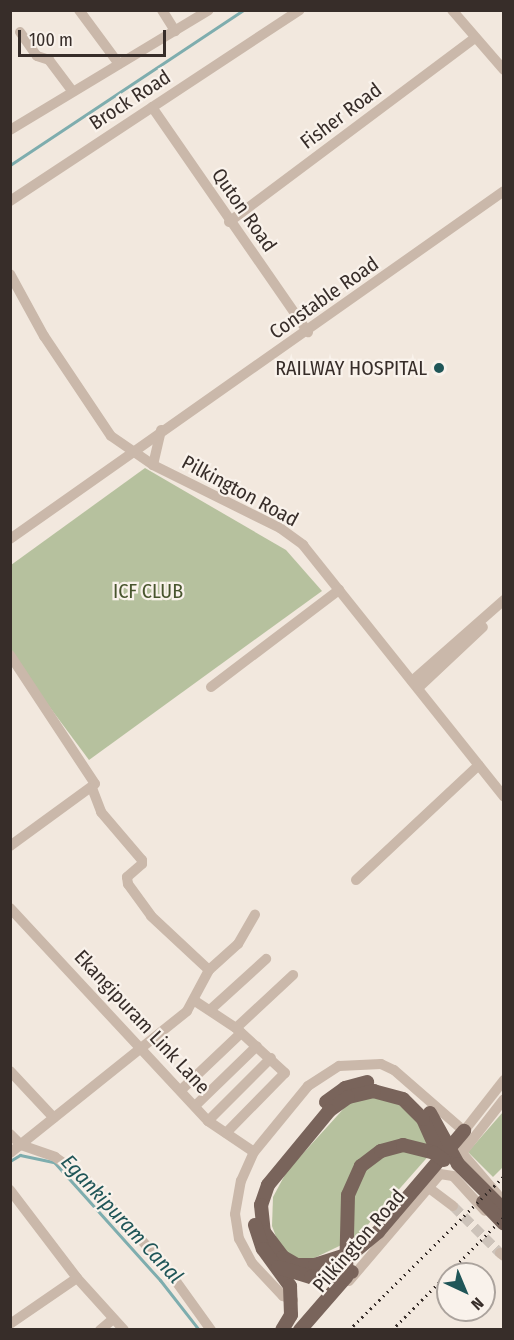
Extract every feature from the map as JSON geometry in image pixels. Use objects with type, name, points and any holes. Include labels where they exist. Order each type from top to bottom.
[{"type":"main road","points":[[357,1271],[311,1277],[279,1263],[255,1228],[255,1199],[262,1180],[325,1103],[345,1088],[366,1082],[393,1085],[422,1103],[458,1164],[504,1210]]},
{"type":"main road","points":[[297,1327],[290,1286],[264,1232],[264,1193],[277,1172],[339,1102],[367,1091],[403,1099],[423,1119],[439,1155],[504,1224]]},
{"type":"main road","points":[[279,1263],[315,1265],[362,1247],[464,1131]]},
{"type":"main road","points":[[297,1327],[346,1277],[348,1195],[361,1166],[381,1151],[403,1145],[439,1155]]},
{"type":"main road","points":[[293,1300],[297,1327]]},
{"type":"street","points":[[79,10],[119,64]]},
{"type":"street","points":[[162,10],[175,31]]},
{"type":"street","points":[[10,130],[210,10]]},
{"type":"street","name":"Brock Road","points":[[10,201],[300,10]]},
{"type":"street","points":[[452,10],[504,70]]},
{"type":"street","points":[[20,32],[37,56],[49,60],[72,91]]},
{"type":"street","name":"Fisher Road","points":[[229,222],[475,38]]},
{"type":"street","name":"Quton Road","points":[[153,107],[229,222],[308,332]]},
{"type":"street","name":"Constable Road","points":[[12,536],[133,453],[161,430],[308,332],[504,191]]},
{"type":"street","name":"Pilkington Road","points":[[10,273],[44,336],[111,436],[153,465],[280,528],[303,546],[504,797]]},
{"type":"street","points":[[153,465],[161,430]]},
{"type":"street","points":[[211,687],[339,590]]},
{"type":"street","points":[[415,684],[504,600]]},
{"type":"street","points":[[415,684],[504,609]]},
{"type":"street","points":[[10,655],[94,778],[92,788],[101,812],[142,860],[142,864],[128,877],[128,884],[151,916],[209,970]]},
{"type":"street","points":[[356,880],[479,765]]},
{"type":"street","points":[[10,846],[92,788]]},
{"type":"street","name":"Ekangipuram Link Lane","points":[[10,908],[143,1048],[208,1121],[254,1152]]},
{"type":"street","points":[[10,1153],[143,1048],[195,1001],[209,970],[237,944],[255,915]]},
{"type":"street","points":[[210,1010],[266,959]]},
{"type":"street","points":[[181,1090],[292,975]]},
{"type":"street","points":[[195,1001],[238,1030],[285,1073],[226,1133]]},
{"type":"street","points":[[195,1106],[257,1046]]},
{"type":"street","points":[[208,1121],[271,1058]]},
{"type":"street","points":[[293,1300],[283,1296],[252,1263],[236,1227],[236,1198],[254,1152],[320,1075],[339,1066],[360,1062],[394,1070],[464,1131]]},
{"type":"street","points":[[10,1071],[54,1118]]},
{"type":"street","points":[[504,1080],[464,1131],[462,1153],[504,1200]]},
{"type":"street","points":[[462,1153],[504,1099]]},
{"type":"street","points":[[10,1134],[21,1145],[55,1157],[85,1178],[165,1266],[211,1329]]},
{"type":"street","name":"Pilkington Road","points":[[297,1327],[357,1271],[440,1174],[453,1176],[504,1230]]},
{"type":"street","points":[[429,1188],[453,1206]]},
{"type":"street","points":[[11,1191],[77,1278],[124,1329]]},
{"type":"street","points":[[10,1324],[77,1278]]},
{"type":"street","points":[[100,1329],[113,1319]]},
{"type":"green space","name":"ICF CLUB","points":[[145,468],[286,550],[322,591],[89,760],[11,655],[11,565]]},
{"type":"green space","points":[[357,1094],[385,1095],[414,1116],[432,1152],[356,1238],[306,1262],[294,1261],[278,1242],[272,1226],[273,1197],[287,1171]]},
{"type":"green space","points":[[503,1112],[503,1167],[493,1177],[468,1152]]},
{"type":"waterway","points":[[10,165],[243,10]]},
{"type":"waterway","name":"Egankipuram Canal","points":[[10,1161],[20,1155],[54,1162],[160,1280],[199,1330]]},
{"type":"tunnel","points":[[453,1206],[500,1253]]},
{"type":"railway","points":[[349,1330],[504,1176]]},
{"type":"railway","points":[[392,1330],[504,1217]]},
{"type":"place","name":"RAILWAY HOSPITAL","points":[[439,368]]}]
